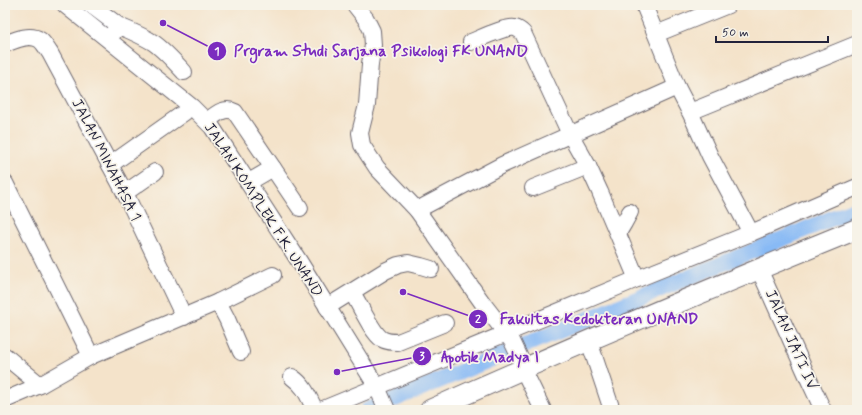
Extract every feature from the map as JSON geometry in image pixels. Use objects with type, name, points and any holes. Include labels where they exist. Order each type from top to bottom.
[{"type":"main road","points":[[430,410],[524,364],[589,341],[857,229]]},
{"type":"street","name":"JALAN KOMPLEK F.K. UNAND","points":[[65,5],[192,107],[212,128],[249,182],[379,389],[387,410]]},
{"type":"street","points":[[91,5],[119,26],[133,31],[153,42],[184,72]]},
{"type":"street","points":[[356,5],[372,32],[367,105],[360,133],[362,145],[377,168],[417,210],[484,305],[509,337],[549,410]]},
{"type":"street","points":[[644,5],[677,87],[710,156],[751,233]]},
{"type":"street","points":[[656,34],[728,5]]},
{"type":"street","points":[[108,39],[119,26]]},
{"type":"street","points":[[471,42],[504,29],[519,29],[523,33],[570,134],[588,166],[637,279]]},
{"type":"street","name":"JALAN MINAHASA 1","points":[[5,44],[20,38],[32,36],[41,40],[50,53],[125,193],[184,317]]},
{"type":"street","points":[[690,112],[857,44]]},
{"type":"street","points":[[417,210],[502,165],[677,87]]},
{"type":"street","points":[[206,121],[221,111],[232,110],[235,112],[300,208]]},
{"type":"street","points":[[110,165],[184,112]]},
{"type":"street","points":[[533,188],[588,166]]},
{"type":"street","points":[[249,182],[273,168]]},
{"type":"street","points":[[125,193],[155,172]]},
{"type":"street","points":[[5,183],[91,356]]},
{"type":"street","points":[[321,410],[379,389],[509,337],[637,279],[751,233],[857,187]]},
{"type":"street","points":[[618,233],[630,212]]},
{"type":"street","points":[[327,307],[398,264],[408,263],[431,269]]},
{"type":"street","name":"JALAN JATI IV","points":[[759,269],[823,410]]},
{"type":"street","points":[[5,400],[40,385],[91,356],[218,302],[273,275]]},
{"type":"street","points":[[352,292],[376,333],[382,339],[390,342],[398,342],[445,323]]},
{"type":"street","points":[[218,302],[241,352]]},
{"type":"street","points":[[589,341],[612,410]]},
{"type":"street","points":[[5,356],[40,385]]},
{"type":"street","points":[[524,364],[543,410]]},
{"type":"street","points":[[292,377],[300,382],[315,410]]},
{"type":"waterway","points":[[368,410],[857,208]]},
{"type":"place","name":"Prgram Studi Sarjana Psikologi FK UNAND","points":[[163,23]]},
{"type":"place","name":"Fakultas Kedokteran UNAND","points":[[403,292]]},
{"type":"place","name":"Apotik Madya I","points":[[337,372]]}]
